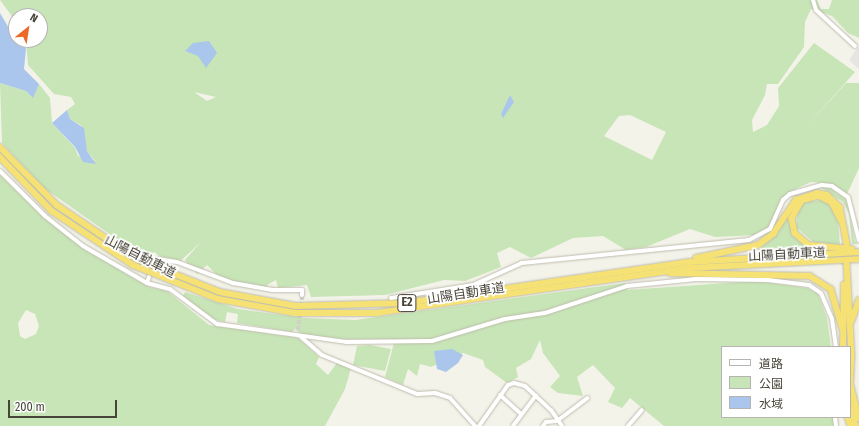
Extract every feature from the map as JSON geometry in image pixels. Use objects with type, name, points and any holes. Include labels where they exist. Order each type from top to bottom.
[{"type":"highway","name":"山陽自動車道","points":[[0,147],[57,205],[115,246],[202,287],[264,302],[322,308],[405,303],[625,270],[743,257],[859,251]]},
{"type":"highway","name":"山陽自動車道","points":[[0,157],[52,211],[111,252],[176,284],[263,308],[322,314],[377,313],[661,272],[859,259]]},
{"type":"highway","points":[[625,270],[758,245],[773,234],[796,200],[810,193],[827,195],[836,201],[843,213],[845,245],[840,216],[832,203],[813,197],[798,205],[792,218],[800,240],[820,247],[859,251]]},
{"type":"highway","points":[[846,264],[846,329],[848,346]]},
{"type":"highway","points":[[661,272],[814,277],[826,283],[834,293],[846,329]]},
{"type":"highway","points":[[843,346],[846,329],[859,300]]},
{"type":"highway","points":[[851,384],[859,418]]},
{"type":"highway","points":[[851,408],[856,426]]},
{"type":"street","points":[[813,0],[816,10],[855,46]]},
{"type":"street","points":[[0,171],[59,228],[146,283],[170,288],[212,322],[359,343],[432,341],[505,319],[545,313],[627,286],[696,279],[768,280],[809,284],[821,293],[832,319],[836,346]]},
{"type":"street","points":[[391,298],[473,284],[522,263],[749,240],[770,230],[783,200],[790,194],[822,185],[832,186],[848,197],[859,240]]},
{"type":"street","points":[[155,264],[158,259],[177,262],[233,283],[272,290],[302,290],[302,295]]},
{"type":"street","points":[[146,283],[149,277]]},
{"type":"street","points":[[298,334],[322,355],[333,360],[417,394],[436,393],[450,398],[475,426]]},
{"type":"street","points":[[479,426],[500,395],[514,383],[525,386],[559,420],[562,426]]},
{"type":"street","points":[[500,395],[521,414]]},
{"type":"street","points":[[513,426],[536,396]]},
{"type":"street","points":[[543,426],[546,422],[559,420],[587,398]]},
{"type":"street","points":[[628,426],[642,410]]},
{"type":"green space","points":[[0,0],[817,0],[821,9],[829,9],[832,0],[859,0],[859,38],[848,33],[832,16],[811,9],[805,22],[804,47],[778,84],[767,84],[765,95],[752,120],[753,132],[767,125],[779,106],[778,88],[814,43],[855,72],[804,129],[846,83],[859,83],[859,168],[847,194],[833,184],[811,182],[791,191],[784,196],[768,228],[756,235],[715,237],[690,229],[646,247],[626,250],[603,236],[573,238],[531,258],[510,247],[497,253],[501,267],[465,281],[444,280],[385,295],[311,297],[307,285],[278,288],[276,280],[267,285],[269,289],[251,286],[220,278],[207,265],[197,274],[185,260],[200,243],[175,266],[154,252],[151,259],[128,247],[44,188],[2,143],[0,83],[26,91],[32,97],[39,84],[50,98],[52,123],[75,148],[78,156],[95,161],[87,151],[82,126],[70,119],[67,110],[75,104],[71,97],[54,94],[28,65],[27,48],[48,48],[48,8],[8,8],[8,11]],"holes":[[[194,92],[216,97],[207,101]],[[630,115],[666,132],[652,160],[604,136],[619,116]]]},
{"type":"green space","points":[[0,175],[54,226],[87,251],[149,287],[167,291],[209,325],[298,338],[319,357],[316,364],[328,375],[337,363],[351,368],[345,389],[325,426],[0,426]],"holes":[[[26,310],[35,314],[39,326],[36,334],[25,339],[20,336],[18,323]]]},
{"type":"green space","points":[[820,187],[830,188],[847,200],[855,241],[859,244],[852,244],[849,214],[843,202]]},
{"type":"green space","points":[[821,200],[830,204],[838,221],[840,245],[813,242],[796,227],[798,209],[805,202]]},
{"type":"green space","points":[[792,208],[789,219],[794,236],[800,242],[818,249],[756,252],[778,233]]},
{"type":"green space","points":[[756,281],[807,288],[818,294],[827,318],[831,346],[721,346],[721,418],[833,418],[834,426],[664,426],[630,398],[622,408],[608,402],[615,388],[593,365],[577,377],[583,396],[558,393],[550,387],[560,376],[543,353],[540,340],[531,359],[516,368],[518,377],[507,383],[485,367],[483,360],[463,353],[431,367],[420,364],[417,376],[408,369],[403,385],[385,377],[395,339],[340,339],[302,334],[295,329],[292,332],[237,323],[238,314],[227,312],[225,322],[212,319],[183,296],[185,292],[238,309],[305,318],[355,320],[625,283],[627,290]]},
{"type":"green space","points":[[370,345],[391,349],[385,371],[353,365],[357,346]]},
{"type":"shaded area","points":[[858,47],[859,48],[859,69],[849,60]]},
{"type":"water","points":[[0,13],[8,26],[8,48],[26,48],[24,69],[39,84],[33,98],[26,91],[0,83]]},
{"type":"water","points":[[209,41],[217,53],[206,68],[198,56],[185,51],[193,43]]},
{"type":"water","points":[[510,95],[514,102],[503,118],[501,114]]},
{"type":"water","points":[[67,110],[70,119],[84,128],[87,151],[96,164],[83,162],[75,147],[52,123]]},
{"type":"water","points":[[452,349],[463,355],[458,363],[446,372],[437,369],[434,351]]},
{"type":"tunnel","points":[[844,245],[844,265]]},
{"type":"tunnel","points":[[298,330],[302,295]]}]
